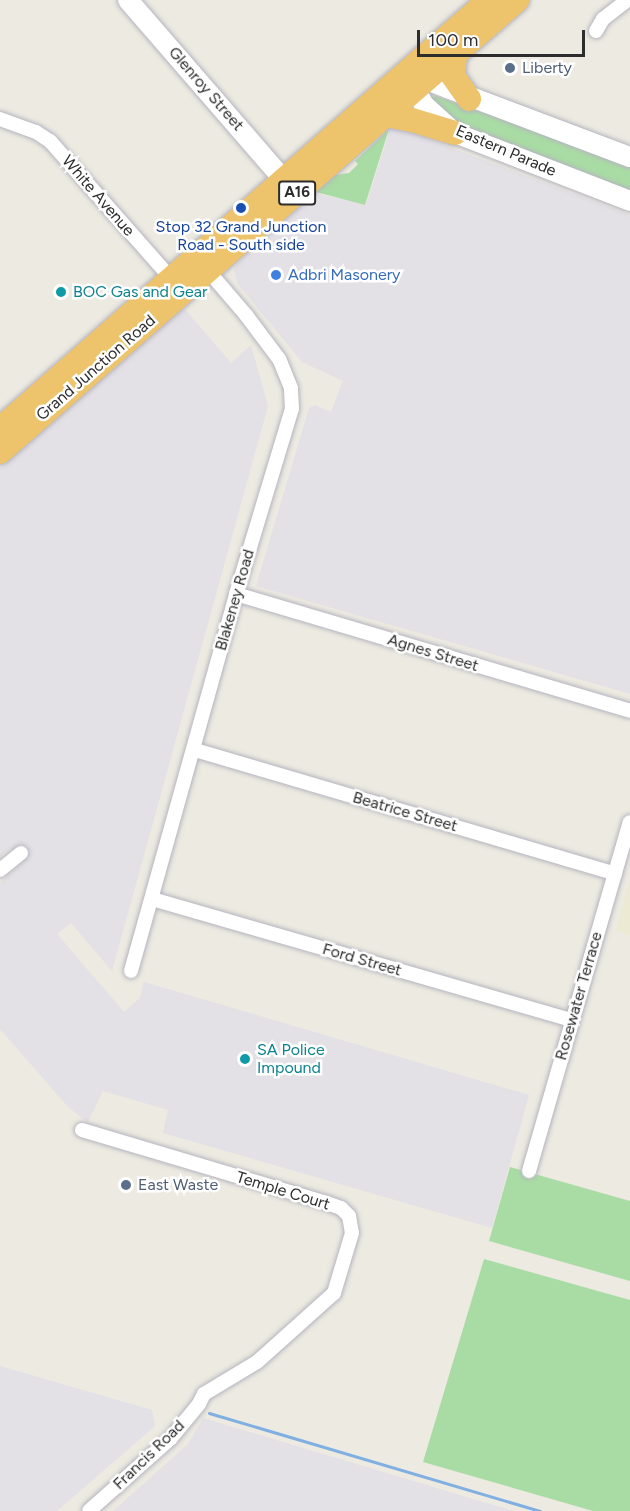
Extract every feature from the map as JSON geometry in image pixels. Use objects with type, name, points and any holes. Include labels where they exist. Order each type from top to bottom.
[{"type":"highway","name":"Grand Junction Road","points":[[201,263],[386,115],[489,0]]},
{"type":"highway","name":"Grand Junction Road","points":[[0,452],[34,410],[201,263],[283,179],[455,54],[517,0]]},
{"type":"highway","points":[[455,54],[453,76],[469,99]]},
{"type":"highway","points":[[386,115],[455,133]]},
{"type":"highway","name":"Grand Junction Road","points":[[0,429],[34,410]]},
{"type":"main road","name":"Glenroy Street","points":[[128,0],[283,179]]},
{"type":"main road","name":"Eastern Parade","points":[[415,81],[630,157]]},
{"type":"main road","name":"Eastern Parade","points":[[415,81],[424,105],[455,133],[630,201]]},
{"type":"street","points":[[596,31],[603,19],[627,0]]},
{"type":"street","name":"White Avenue","points":[[0,119],[50,141],[177,285]]},
{"type":"street","name":"Blakeney Road","points":[[131,971],[195,750],[236,594],[292,409],[293,397],[288,378],[270,345],[201,263]]},
{"type":"street","name":"Agnes Street","points":[[236,594],[630,711]]},
{"type":"street","name":"Beatrice Street","points":[[195,750],[615,874]]},
{"type":"street","name":"Rosewater Terrace","points":[[529,1171],[630,822]]},
{"type":"street","points":[[0,870],[21,852]]},
{"type":"street","name":"Ford Street","points":[[152,899],[572,1020]]},
{"type":"street","name":"Temple Court","points":[[82,1131],[327,1203],[340,1208],[349,1216],[352,1233],[334,1293],[257,1362],[204,1394]]},
{"type":"street","name":"Francis Road","points":[[89,1511],[170,1439],[204,1394]]},
{"type":"shaded area","points":[[395,127],[630,215],[630,694],[256,586],[309,408],[315,405],[331,412],[343,381],[302,362],[237,283],[234,269],[315,193],[366,205],[390,129]]},
{"type":"shaded area","points":[[183,307],[231,363],[251,345],[268,406],[112,971],[71,923],[57,934],[124,1012],[140,998],[144,982],[529,1095],[492,1228],[163,1133],[168,1110],[103,1091],[88,1122],[69,1108],[0,1029],[0,883],[23,862],[10,848],[0,857],[0,468]]},
{"type":"shaded area","points":[[630,880],[630,935],[616,931]]},
{"type":"shaded area","points":[[0,1366],[152,1410],[155,1426],[57,1511],[0,1511]]},
{"type":"shaded area","points":[[203,1418],[513,1511],[113,1511],[188,1444]]},
{"type":"green space","points":[[436,96],[630,165],[630,192],[540,158],[460,124],[445,116],[430,98]]},
{"type":"green space","points":[[389,129],[365,205],[316,192],[335,175],[349,173],[358,164],[355,161]]},
{"type":"green space","points":[[510,1167],[630,1201],[630,1281],[489,1241]]},
{"type":"green space","points":[[484,1259],[630,1300],[630,1511],[593,1511],[423,1462]]},
{"type":"waterway","points":[[209,1413],[540,1511]]},
{"type":"place","name":"Liberty","points":[[510,68]]},
{"type":"place","name":"Stop 32 Grand Junction Road - South side","points":[[241,208]]},
{"type":"place","name":"Adbri Masonery","points":[[276,275]]},
{"type":"place","name":"BOC Gas and Gear","points":[[61,292]]},
{"type":"place","name":"SA Police Impound","points":[[245,1059]]},
{"type":"place","name":"East Waste","points":[[126,1185]]}]
